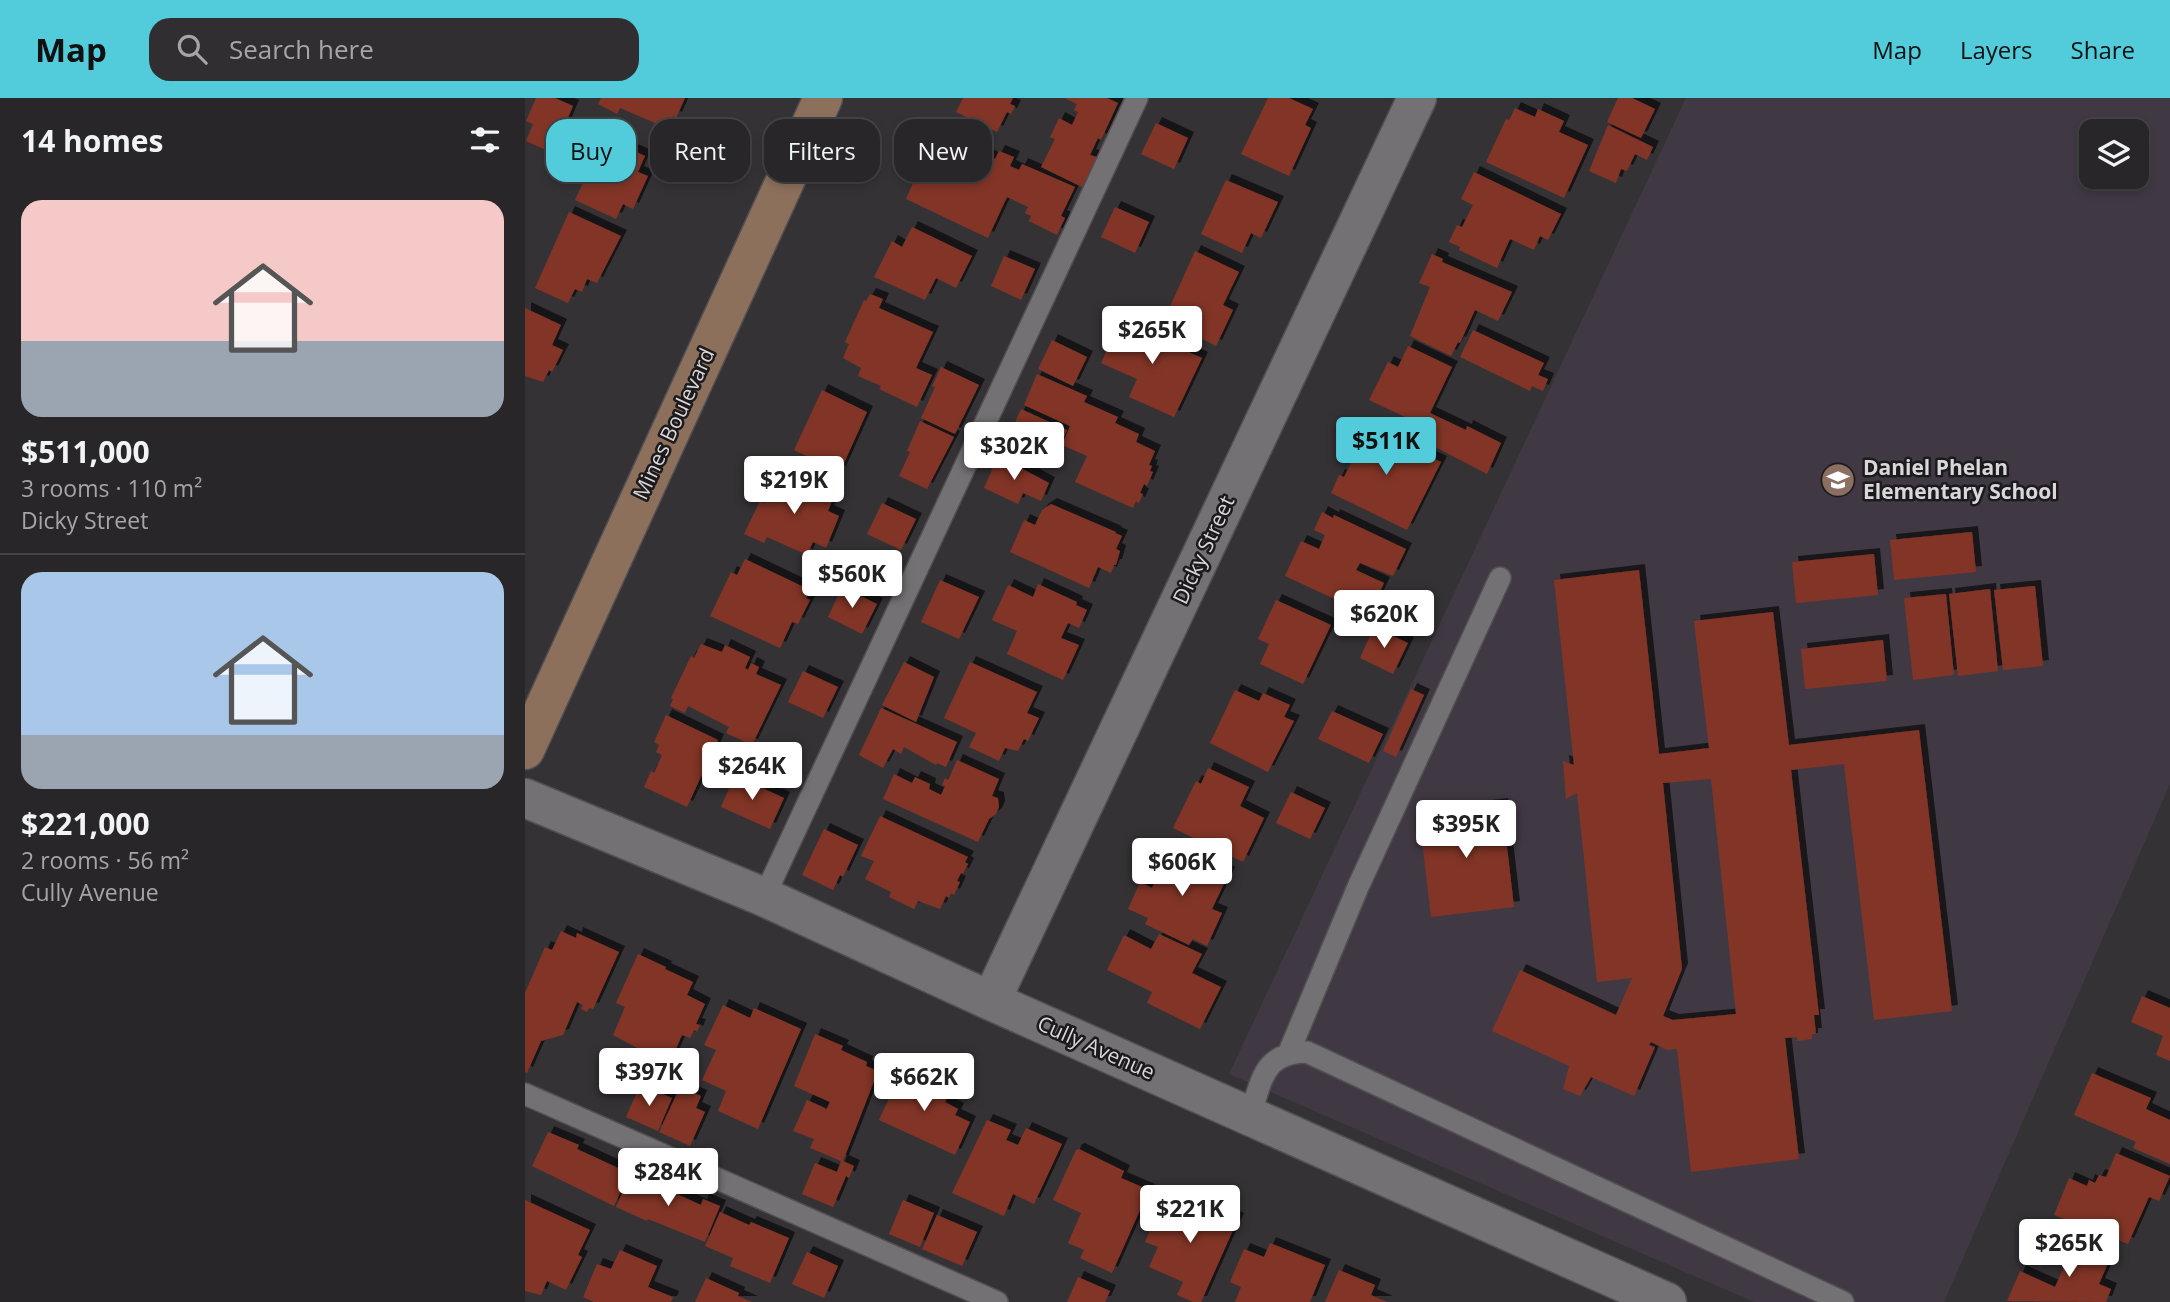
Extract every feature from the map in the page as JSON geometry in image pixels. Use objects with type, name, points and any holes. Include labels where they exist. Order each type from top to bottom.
[{"type":"street","name":"Mines Boulevard","points":[[525,750],[823,98]]},
{"type":"street","name":"Dicky Street","points":[[991,1001],[1417,98]]},
{"type":"street","name":"Cully Avenue","points":[[525,798],[764,897],[1667,1302]]},
{"type":"lane","points":[[764,897],[1137,98]]},
{"type":"lane","points":[[1249,1116],[1267,1067],[1289,1052],[1358,887],[1500,578]]},
{"type":"lane","points":[[1289,1052],[1307,1052],[1843,1302]]},
{"type":"lane","points":[[525,1094],[997,1302]]},
{"type":"shaded area","name":"Daniel Phelan Elementary School","points":[[1686,98],[2170,98],[2170,784],[1944,1302],[1754,1302],[1229,1074]]},
{"type":"building","points":[[536,98],[555,98],[573,106],[567,119],[546,119],[546,150],[526,141],[533,124],[526,121]]},
{"type":"building","points":[[601,98],[685,98],[676,118],[673,116],[672,119],[650,121],[620,108],[617,114],[598,104]]},
{"type":"building","points":[[963,98],[1013,98],[1010,104],[1015,106],[1011,114],[1007,112],[997,132],[992,130],[992,119],[970,119],[956,112]]},
{"type":"building","points":[[1064,98],[1107,98],[1118,103],[1101,140],[1098,138],[1090,155],[1097,157],[1082,187],[1041,167],[1055,139],[1050,137],[1059,118],[1072,125],[1078,112],[1074,110],[1077,104]]},
{"type":"building","points":[[1268,98],[1289,98],[1313,109],[1305,125],[1311,128],[1289,176],[1241,154]]},
{"type":"building","points":[[1618,98],[1632,98],[1655,109],[1641,138],[1607,122]]},
{"type":"building","points":[[1515,108],[1535,117],[1538,109],[1564,121],[1559,132],[1588,145],[1564,198],[1486,162],[1506,119],[1509,120]]},
{"type":"building","points":[[1156,123],[1188,138],[1174,169],[1141,154]]},
{"type":"building","points":[[1608,125],[1653,147],[1647,160],[1635,154],[1627,171],[1621,169],[1616,183],[1589,171]]},
{"type":"building","points":[[999,151],[1014,157],[1010,166],[1019,170],[1022,164],[1075,187],[1061,216],[1065,218],[1057,235],[1029,221],[1031,216],[1025,213],[1028,207],[1007,197],[988,238],[906,199],[914,182],[992,182],[992,158],[995,159]]},
{"type":"building","points":[[636,152],[645,156],[638,172],[648,176],[633,209],[623,204],[616,219],[575,200],[583,182],[636,182]]},
{"type":"building","points":[[1474,172],[1561,214],[1548,240],[1540,236],[1534,250],[1510,239],[1497,268],[1459,250],[1460,247],[1449,242],[1457,225],[1462,227],[1473,205],[1461,199]]},
{"type":"building","points":[[1226,180],[1278,202],[1261,238],[1251,233],[1242,253],[1201,234]]},
{"type":"building","points":[[1115,207],[1149,222],[1135,253],[1101,237]]},
{"type":"building","points":[[569,212],[621,236],[597,283],[587,279],[582,292],[575,289],[568,303],[535,288]]},
{"type":"building","points":[[912,227],[972,256],[956,288],[936,278],[925,300],[874,277],[892,241],[902,247]]},
{"type":"building","points":[[1195,251],[1239,272],[1223,305],[1233,310],[1216,346],[1164,320]]},
{"type":"building","points":[[1432,254],[1443,259],[1442,262],[1512,292],[1498,321],[1475,310],[1451,356],[1410,336],[1430,287],[1419,283]]},
{"type":"building","points":[[1004,256],[1035,269],[1021,300],[991,286]]},
{"type":"building","points":[[870,294],[883,299],[879,308],[933,332],[916,368],[932,375],[917,407],[858,376],[861,368],[843,358],[849,344],[845,342],[864,300],[866,301]]},
{"type":"building","points":[[525,308],[561,325],[552,345],[563,350],[552,372],[549,370],[543,382],[525,376]]},
{"type":"building","points":[[1122,318],[1161,335],[1159,339],[1202,358],[1174,417],[1129,397],[1137,379],[1101,363]]},
{"type":"building","points":[[1473,330],[1544,363],[1538,375],[1548,379],[1543,391],[1532,386],[1530,391],[1460,357]]},
{"type":"building","points":[[1052,340],[1087,357],[1073,386],[1038,369]]},
{"type":"building","points":[[1408,346],[1452,367],[1430,413],[1466,430],[1467,426],[1501,443],[1487,474],[1418,438],[1424,426],[1369,400],[1388,362],[1398,367]]},
{"type":"building","points":[[941,367],[979,385],[955,434],[921,418]]},
{"type":"building","points":[[1037,374],[1087,396],[1084,402],[1118,417],[1115,423],[1139,434],[1136,442],[1155,451],[1149,465],[1152,466],[1150,471],[1153,472],[1147,486],[1144,484],[1139,503],[1136,501],[1133,508],[1075,482],[1087,456],[1062,445],[1070,426],[1024,405]]},
{"type":"building","points":[[822,390],[867,412],[840,472],[794,450]]},
{"type":"building","points":[[1021,409],[1067,430],[1059,448],[1013,427]]},
{"type":"building","points":[[920,421],[954,437],[927,489],[899,476]]},
{"type":"building","points":[[1358,424],[1441,462],[1407,530],[1331,493],[1339,475],[1344,477],[1355,455],[1345,451]]},
{"type":"building","points":[[998,456],[1049,483],[1041,501],[1023,493],[1018,504],[984,488]]},
{"type":"building","points":[[780,471],[834,496],[828,511],[839,516],[826,548],[813,542],[807,555],[767,537],[764,543],[744,534],[760,501],[765,503]]},
{"type":"building","points":[[882,503],[916,519],[901,550],[867,534]]},
{"type":"building","points":[[1051,504],[1122,536],[1116,549],[1120,551],[1116,565],[1111,573],[1098,567],[1089,588],[1010,552],[1024,520],[1035,525],[1042,510]]},
{"type":"building","points":[[1322,512],[1406,549],[1393,576],[1360,563],[1356,570],[1384,583],[1369,615],[1285,576],[1301,541],[1319,549],[1325,535],[1314,530]]},
{"type":"building","points":[[1972,532],[1976,572],[1894,580],[1890,540]]},
{"type":"building","points":[[1874,554],[1878,595],[1796,603],[1792,562]]},
{"type":"building","points":[[745,559],[810,590],[806,598],[810,600],[798,624],[792,622],[780,648],[710,616],[731,572],[737,575]]},
{"type":"building","points":[[1639,570],[1659,754],[1709,748],[1694,621],[1773,612],[1789,745],[1919,730],[1952,1011],[1874,1020],[1844,764],[1791,770],[1819,1015],[1814,1015],[1816,1034],[1812,1034],[1812,1039],[1797,1041],[1797,1037],[1785,1038],[1799,1159],[1691,1172],[1677,1049],[1667,1050],[1651,1042],[1649,1045],[1655,1047],[1634,1096],[1591,1077],[1580,1096],[1563,1089],[1569,1066],[1492,1031],[1520,970],[1616,1015],[1632,978],[1597,982],[1577,793],[1566,799],[1563,761],[1574,765],[1554,580]],"holes":[[[1711,779],[1736,1014],[1673,1020],[1663,1016],[1682,969],[1663,783]]]},
{"type":"building","points":[[940,580],[979,597],[959,639],[921,622]]},
{"type":"building","points":[[1038,584],[1077,602],[1076,605],[1087,610],[1079,628],[1068,623],[1061,638],[1079,645],[1063,680],[1007,654],[1017,631],[992,620],[1008,585],[1033,597]]},
{"type":"building","points":[[2035,586],[2043,666],[2003,670],[1994,590]]},
{"type":"building","points":[[842,587],[877,604],[862,634],[828,617]]},
{"type":"building","points":[[1990,589],[1998,671],[1958,676],[1949,594]]},
{"type":"building","points":[[1946,594],[1954,675],[1913,680],[1904,598]]},
{"type":"building","points":[[1276,600],[1331,625],[1303,684],[1260,664],[1269,644],[1258,639]]},
{"type":"building","points":[[1374,627],[1408,643],[1393,674],[1360,658]]},
{"type":"building","points":[[1883,640],[1887,681],[1805,689],[1801,649]]},
{"type":"building","points":[[701,644],[722,652],[725,645],[750,657],[745,668],[748,670],[751,663],[759,667],[756,674],[781,685],[752,745],[726,733],[729,727],[688,706],[685,713],[670,706],[673,699],[671,698],[691,656],[694,658]]},
{"type":"building","points":[[904,662],[934,677],[916,722],[882,705]]},
{"type":"building","points":[[970,662],[1037,692],[1027,713],[1039,718],[1028,741],[1024,739],[1018,751],[1005,748],[999,761],[969,747],[976,733],[944,718]]},
{"type":"building","points":[[803,671],[838,687],[823,718],[788,702]]},
{"type":"building","points":[[1411,689],[1424,695],[1396,757],[1383,751]]},
{"type":"building","points":[[1235,690],[1259,701],[1263,693],[1290,705],[1284,717],[1294,721],[1268,772],[1210,743]]},
{"type":"building","points":[[881,708],[957,742],[946,767],[937,763],[936,765],[904,747],[901,754],[893,749],[883,768],[859,755]]},
{"type":"building","points":[[1332,711],[1383,734],[1369,763],[1318,739]]},
{"type":"building","points":[[666,715],[718,740],[687,807],[644,787],[662,755],[656,752],[659,745],[654,742]]},
{"type":"building","points":[[957,760],[999,779],[992,796],[998,798],[999,807],[996,814],[989,819],[978,842],[883,799],[894,774],[912,783],[915,777],[930,784],[929,789],[941,795],[945,778],[948,780]]},
{"type":"building","points":[[1208,768],[1249,787],[1240,806],[1264,818],[1243,862],[1173,828],[1196,781],[1201,784]]},
{"type":"building","points":[[735,775],[784,798],[770,829],[721,807]]},
{"type":"building","points":[[1291,792],[1325,808],[1310,839],[1276,823]]},
{"type":"building","points":[[1502,804],[1514,907],[1431,917],[1419,814]]},
{"type":"building","points":[[880,816],[968,857],[965,862],[968,864],[957,881],[960,882],[954,895],[951,893],[949,898],[946,896],[940,909],[918,901],[914,909],[889,897],[891,892],[865,879],[874,861],[861,856]]},
{"type":"building","points":[[824,829],[858,845],[843,877],[840,875],[833,890],[802,875]]},
{"type":"building","points":[[1166,846],[1229,873],[1212,909],[1222,913],[1207,946],[1193,939],[1189,945],[1145,924],[1148,918],[1128,909],[1140,882],[1152,888],[1162,866],[1157,864]]},
{"type":"building","points":[[561,931],[576,938],[577,933],[619,952],[593,1009],[589,1008],[587,1012],[581,1009],[583,1005],[577,1002],[563,1035],[541,1041],[527,1073],[525,993],[545,947],[552,950]]},
{"type":"building","points":[[1159,934],[1202,954],[1192,973],[1221,987],[1200,1029],[1147,1003],[1152,992],[1107,970],[1124,935],[1151,949]]},
{"type":"building","points":[[638,954],[693,982],[687,995],[705,1004],[696,1024],[700,1025],[697,1032],[694,1030],[690,1038],[682,1035],[671,1060],[644,1048],[643,1051],[613,1035],[625,1007],[616,1003]]},
{"type":"building","points":[[2142,996],[2170,1008],[2170,1061],[2156,1055],[2163,1036],[2131,1022]]},
{"type":"building","points":[[723,1005],[750,1018],[754,1008],[801,1029],[758,1129],[718,1111],[726,1091],[702,1080],[716,1050],[704,1045]]},
{"type":"building","points":[[815,1034],[843,1046],[841,1050],[867,1062],[866,1066],[878,1071],[843,1161],[854,1166],[849,1178],[846,1176],[833,1207],[802,1194],[815,1163],[837,1172],[841,1161],[810,1148],[814,1139],[793,1131],[807,1100],[826,1110],[830,1102],[794,1086]]},
{"type":"building","points":[[902,1070],[949,1093],[945,1102],[958,1109],[955,1115],[970,1122],[955,1155],[879,1120]]},
{"type":"building","points":[[2092,1073],[2151,1098],[2146,1109],[2170,1120],[2170,1164],[2133,1148],[2136,1142],[2074,1115]]},
{"type":"building","points":[[640,1085],[672,1098],[658,1131],[626,1117]]},
{"type":"building","points":[[680,1087],[701,1096],[696,1108],[705,1112],[690,1146],[659,1132]]},
{"type":"building","points":[[987,1120],[1011,1130],[1006,1140],[1018,1145],[1026,1128],[1062,1144],[1034,1204],[1013,1194],[1004,1216],[952,1193]]},
{"type":"building","points":[[548,1132],[579,1145],[577,1149],[629,1173],[614,1206],[532,1166]]},
{"type":"building","points":[[1079,1149],[1124,1171],[1121,1178],[1149,1190],[1112,1273],[1080,1258],[1084,1250],[1068,1243],[1081,1213],[1053,1200],[1076,1150]]},
{"type":"building","points":[[2116,1153],[2170,1176],[2159,1201],[2149,1197],[2128,1244],[2054,1215],[2069,1178],[2087,1186],[2089,1180],[2095,1183],[2099,1175],[2106,1177]]},
{"type":"building","points":[[631,1173],[701,1205],[703,1199],[720,1206],[705,1242],[616,1207]]},
{"type":"building","points":[[1164,1197],[1199,1213],[1203,1204],[1238,1219],[1201,1302],[1193,1302],[1177,1295],[1183,1282],[1149,1267],[1158,1247],[1145,1242]]},
{"type":"building","points":[[525,1200],[590,1230],[578,1255],[582,1257],[566,1290],[547,1281],[541,1295],[525,1291]]},
{"type":"building","points":[[903,1200],[934,1213],[920,1247],[889,1234]]},
{"type":"building","points":[[720,1212],[789,1238],[770,1283],[730,1266],[733,1258],[705,1246]]},
{"type":"building","points":[[937,1215],[977,1232],[962,1266],[922,1249]]},
{"type":"building","points":[[2076,1239],[2112,1254],[2099,1284],[2111,1289],[2106,1302],[2007,1301],[2020,1271],[2055,1287]]},
{"type":"building","points":[[1270,1243],[1325,1265],[1310,1302],[1235,1302],[1241,1287],[1230,1282],[1244,1249],[1264,1257]]},
{"type":"building","points":[[620,1250],[657,1266],[648,1287],[673,1297],[671,1302],[594,1302],[583,1297],[597,1264],[611,1269]]},
{"type":"building","points":[[807,1252],[838,1266],[824,1298],[792,1284]]},
{"type":"building","points":[[1339,1270],[1375,1285],[1371,1295],[1387,1302],[1325,1302]]},
{"type":"building","points":[[1078,1277],[1110,1291],[1105,1302],[1067,1302]]},
{"type":"building","points":[[706,1278],[739,1293],[738,1296],[752,1302],[695,1302]]},
{"type":"place","name":"Daniel Phelan Elementary School","points":[[1838,480]]}]
